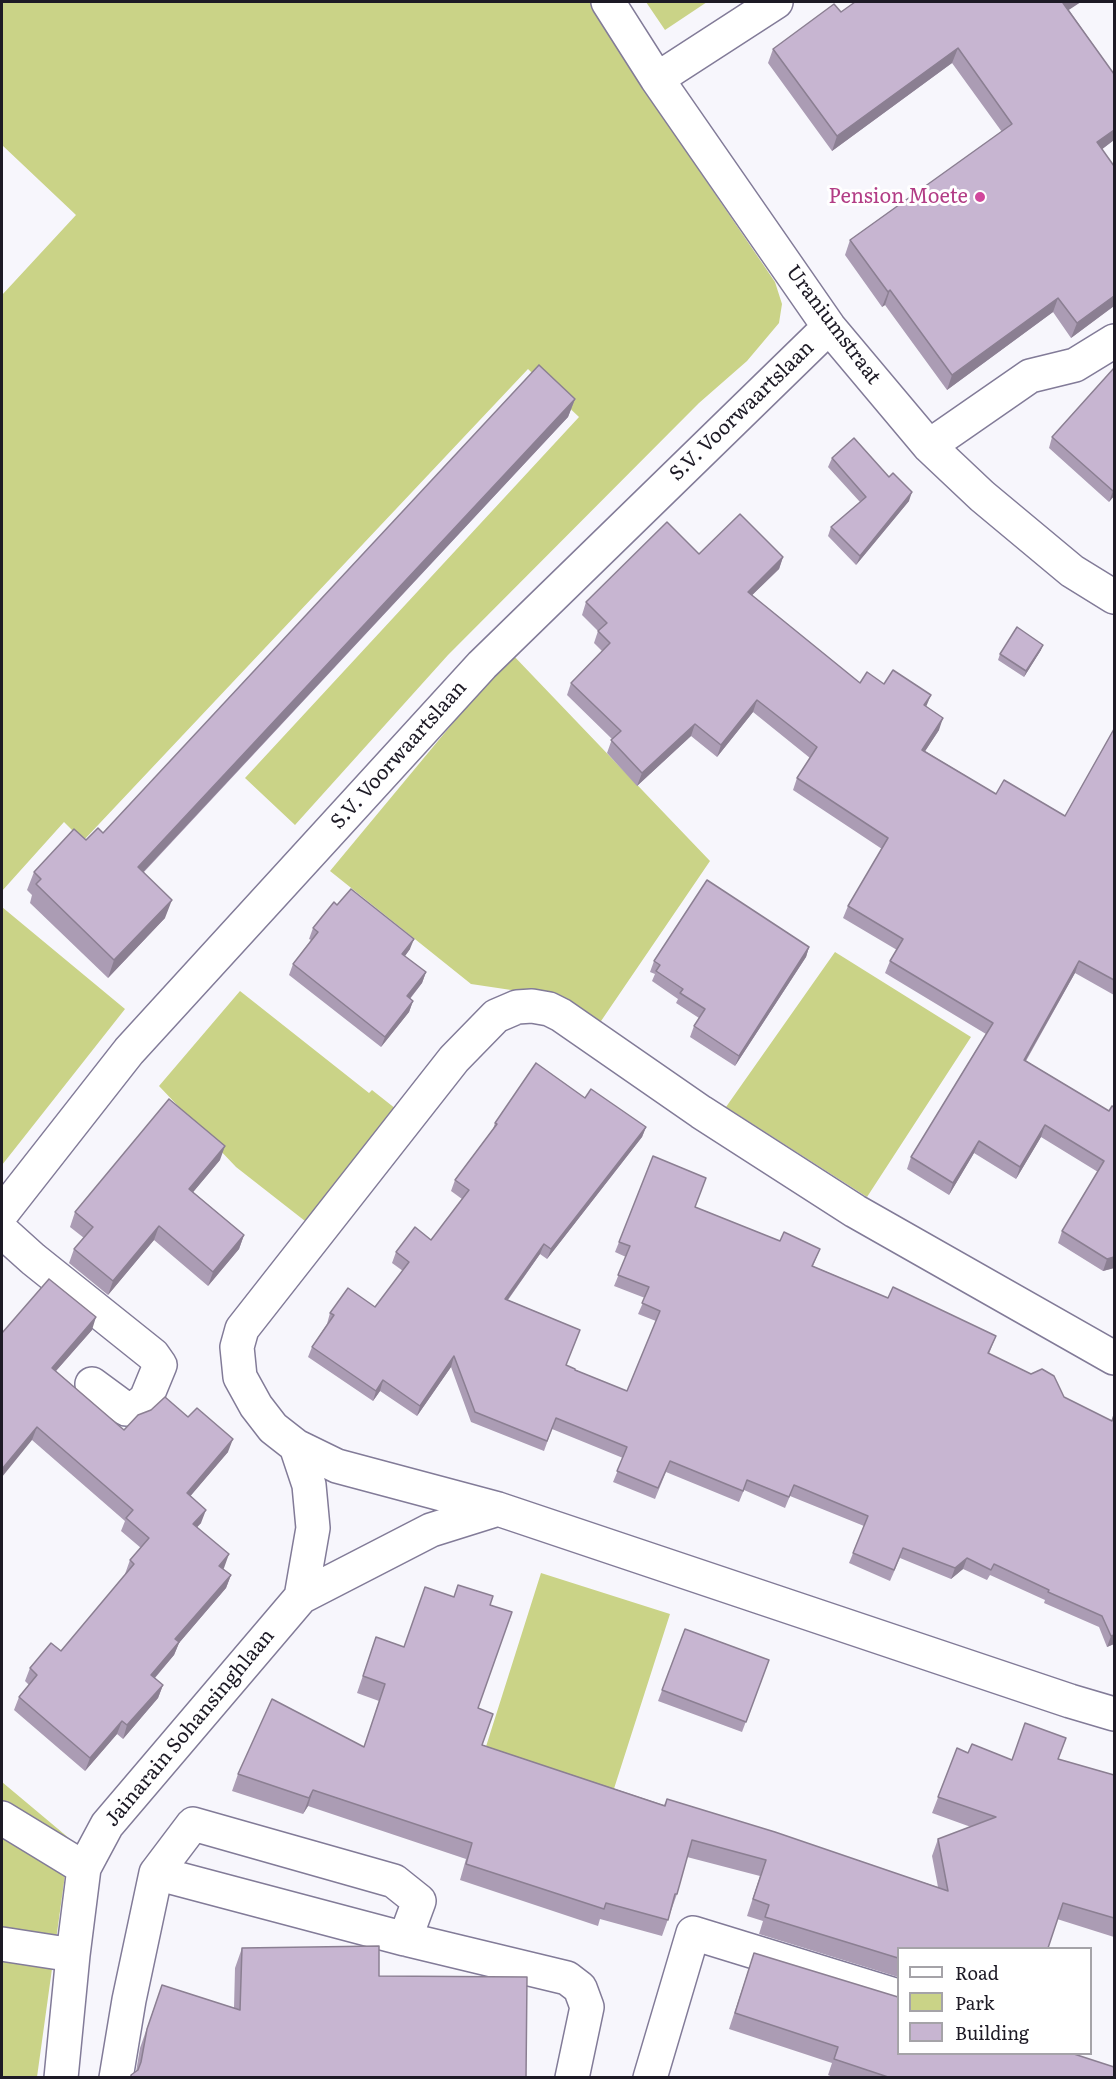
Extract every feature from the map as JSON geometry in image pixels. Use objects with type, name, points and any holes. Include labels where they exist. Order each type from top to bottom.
[{"type":"street","name":"Uraniumstraat","points":[[608,2],[657,79],[829,327],[929,446],[982,496],[1072,571],[1114,597]]},
{"type":"street","points":[[657,79],[776,2]]},
{"type":"street","name":"S.V. Voorwaartslaan","points":[[2,1213],[129,1051],[482,665],[829,327]]},
{"type":"street","points":[[929,446],[1030,376],[1075,365],[1114,341]]},
{"type":"street","points":[[1114,1358],[855,1211],[701,1112],[561,1015],[549,1009],[532,1006],[517,1007],[496,1016],[454,1059],[242,1329],[237,1347],[240,1377],[256,1406],[273,1428],[296,1446],[337,1466],[498,1509],[1114,1714]]},
{"type":"street","points":[[2,1231],[33,1259],[153,1355],[160,1365],[146,1399],[134,1409],[126,1409],[92,1384]]},
{"type":"street","points":[[296,1446],[309,1485],[313,1528],[301,1596]]},
{"type":"street","points":[[301,1596],[431,1530],[498,1509]]},
{"type":"street","name":"Jainarain Sohansinghlaan","points":[[61,2078],[84,1868],[106,1825],[301,1596]]},
{"type":"street","points":[[2,1818],[84,1868]]},
{"type":"street","points":[[116,2078],[129,2000],[156,1873],[194,1824],[394,1881],[419,1901],[405,1939]]},
{"type":"street","points":[[156,1873],[405,1939],[567,1978],[580,1988],[586,2007],[572,2078]]},
{"type":"street","points":[[650,2078],[693,1933],[897,1996]]},
{"type":"street","points":[[3,1951],[73,1955]]},
{"type":"green space","points":[[2,2],[590,2],[656,107],[775,282],[782,304],[779,323],[747,361],[699,403],[448,655],[295,825],[245,778],[579,417],[528,369],[83,841],[64,822],[2,891],[2,295],[76,215],[2,145]]},
{"type":"green space","points":[[646,2],[707,2],[665,30]]},
{"type":"green space","points":[[511,653],[710,861],[599,1024],[538,994],[471,984],[330,871]]},
{"type":"green space","points":[[2,907],[125,1009],[2,1165]]},
{"type":"green space","points":[[835,952],[971,1037],[867,1197],[726,1107]]},
{"type":"green space","points":[[240,991],[369,1093],[372,1090],[396,1109],[305,1221],[236,1167],[159,1086]]},
{"type":"green space","points":[[541,1573],[670,1614],[611,1798],[483,1756]]},
{"type":"green space","points":[[2,1782],[70,1839],[37,2077],[2,2077]]},
{"type":"building","points":[[855,2],[1065,2],[1063,3],[1114,74],[1114,130],[1097,142],[1114,166],[1114,296],[1077,323],[1058,298],[952,375],[850,240],[1012,124],[958,48],[837,136],[773,49],[834,4],[841,12]]},
{"type":"building","points":[[539,365],[575,399],[138,867],[172,900],[114,960],[36,884],[41,879],[34,872],[74,829],[86,840],[98,828],[103,833]]},
{"type":"building","points":[[1114,368],[1114,490],[1113,491],[1052,437]]},
{"type":"building","points":[[854,438],[889,477],[893,473],[912,492],[860,556],[831,527],[866,497],[832,458]]},
{"type":"building","points":[[740,514],[783,557],[748,592],[860,683],[867,672],[884,684],[893,670],[931,695],[924,705],[943,718],[922,750],[996,794],[1004,780],[1065,816],[1114,729],[1114,980],[1079,961],[1024,1060],[1109,1111],[1112,1106],[1114,1107],[1114,1257],[1107,1259],[1062,1231],[1104,1161],[1045,1125],[1020,1167],[979,1141],[953,1183],[911,1157],[993,1023],[890,961],[903,939],[848,906],[888,838],[797,778],[817,747],[757,700],[721,745],[695,724],[642,773],[611,740],[621,731],[571,683],[610,643],[598,631],[607,623],[586,602],[667,522],[699,554]]},
{"type":"building","points":[[1017,627],[1043,645],[1026,671],[1000,654]]},
{"type":"building","points":[[707,880],[809,947],[739,1056],[694,1026],[705,1009],[680,993],[683,989],[656,971],[660,965],[654,961]]},
{"type":"building","points":[[351,889],[414,939],[402,954],[426,972],[407,996],[413,1001],[385,1037],[293,964],[318,932],[313,928],[334,902],[337,905]]},
{"type":"building","points":[[536,1063],[585,1098],[591,1089],[646,1127],[551,1249],[544,1244],[505,1299],[580,1330],[566,1365],[627,1391],[660,1311],[642,1303],[649,1287],[618,1275],[630,1246],[619,1242],[653,1156],[706,1178],[695,1207],[780,1241],[784,1232],[820,1249],[812,1266],[888,1298],[893,1287],[996,1336],[988,1353],[1031,1374],[1042,1369],[1054,1376],[1064,1397],[1112,1421],[1114,1415],[1114,1635],[1111,1636],[1102,1616],[1048,1592],[1049,1590],[994,1564],[991,1570],[967,1558],[955,1568],[903,1548],[894,1570],[853,1553],[868,1516],[794,1485],[789,1497],[747,1480],[743,1491],[670,1461],[658,1488],[617,1471],[627,1447],[556,1418],[547,1441],[475,1412],[454,1356],[420,1406],[383,1380],[376,1391],[312,1347],[334,1315],[330,1313],[348,1288],[375,1307],[409,1262],[396,1252],[415,1227],[431,1240],[469,1190],[455,1180],[497,1124],[495,1123]]},
{"type":"building","points":[[169,1099],[225,1146],[189,1189],[244,1235],[213,1272],[159,1226],[113,1281],[74,1249],[93,1227],[75,1212]]},
{"type":"building","points":[[49,1279],[96,1317],[52,1368],[124,1430],[138,1415],[151,1410],[165,1397],[188,1417],[197,1408],[233,1439],[187,1493],[206,1510],[193,1524],[229,1554],[219,1566],[231,1575],[175,1639],[179,1642],[151,1675],[163,1685],[127,1725],[122,1721],[90,1758],[19,1697],[37,1675],[30,1668],[51,1643],[61,1651],[134,1564],[130,1560],[149,1538],[126,1518],[133,1510],[37,1427],[2,1469],[2,1333]]},
{"type":"building","points":[[458,1585],[493,1596],[490,1605],[512,1612],[478,1708],[493,1714],[482,1745],[665,1806],[667,1799],[775,1832],[948,1891],[938,1839],[996,1817],[938,1797],[957,1748],[968,1753],[972,1744],[1012,1760],[1025,1723],[1066,1738],[1058,1759],[1114,1775],[1114,1918],[1063,1903],[1048,1947],[897,1947],[897,1958],[765,1917],[769,1905],[753,1899],[766,1860],[692,1840],[668,1920],[606,1903],[604,1909],[466,1864],[472,1843],[313,1790],[309,1798],[238,1774],[272,1699],[364,1747],[385,1684],[363,1676],[376,1637],[404,1647],[425,1587],[454,1597]]},
{"type":"building","points":[[685,1629],[769,1660],[746,1722],[662,1690]]},
{"type":"building","points":[[379,1946],[379,1976],[527,1977],[526,2078],[131,2078],[141,2062],[147,2029],[162,1985],[240,2010],[242,1948]]},
{"type":"building","points":[[754,1953],[897,1997],[897,2055],[1077,2055],[1114,2067],[1114,2078],[891,2078],[834,2059],[838,2047],[735,2013]]},
{"type":"place","name":"Pension Moete","points":[[980,197]]}]
